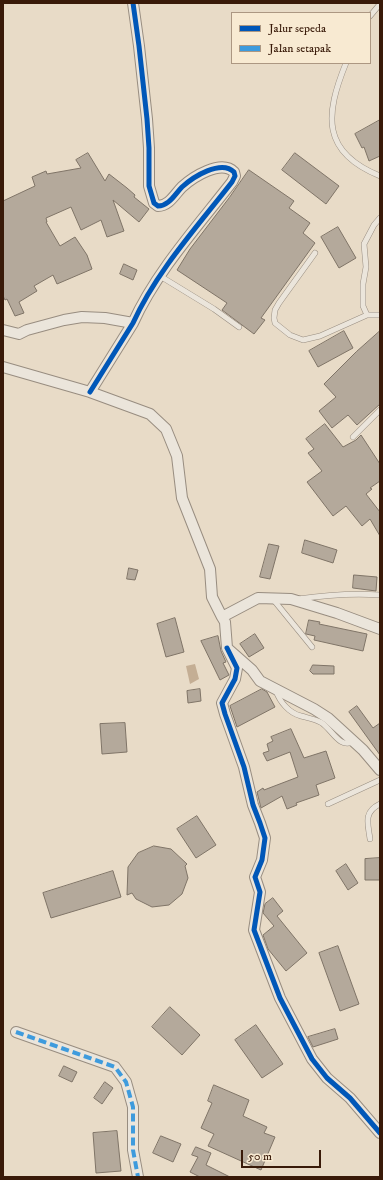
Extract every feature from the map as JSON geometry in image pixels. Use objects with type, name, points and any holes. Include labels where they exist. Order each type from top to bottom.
[{"type":"street","points":[[90,392],[133,324],[138,313],[170,261],[232,182],[235,176],[234,172],[222,167],[202,173],[190,180],[167,204],[158,206],[154,203],[149,186],[147,119],[140,46],[133,3]]},
{"type":"street","points":[[3,330],[20,334],[27,330],[68,319],[82,317],[105,318],[133,324]]},
{"type":"street","points":[[3,367],[90,392],[150,414],[166,429],[178,456],[182,498],[210,570],[212,597],[225,622],[227,648],[236,668],[235,679],[222,703],[244,768],[253,805],[265,838],[262,860],[255,877],[260,892],[254,930],[280,998],[312,1059],[327,1078],[350,1098],[380,1133]]},
{"type":"street","points":[[222,617],[258,598],[291,599],[337,613],[380,629]]},
{"type":"street","points":[[227,648],[252,670],[260,681],[314,709],[328,718],[363,750],[380,770]]},
{"type":"street","points":[[16,1032],[115,1067],[126,1082],[133,1107],[134,1150],[138,1177]]},
{"type":"lane","points":[[371,15],[380,4]]},
{"type":"lane","points":[[346,64],[335,95],[332,131],[337,144],[344,154],[362,167],[380,176]]},
{"type":"lane","points":[[367,315],[363,306],[363,284],[366,267],[364,244],[374,224],[380,218]]},
{"type":"lane","points":[[315,253],[275,310],[274,318],[277,326],[290,335],[304,340],[320,336],[367,315],[380,315]]},
{"type":"lane","points":[[160,276],[214,309],[239,327]]},
{"type":"lane","points":[[353,437],[380,410]]},
{"type":"lane","points":[[291,599],[334,594],[380,595]]},
{"type":"lane","points":[[272,598],[312,647]]},
{"type":"lane","points":[[328,804],[380,780]]},
{"type":"lane","points":[[370,839],[368,818],[369,812],[372,808],[380,804]]},
{"type":"shaded area","points":[[195,664],[199,679],[190,684],[186,666]]},
{"type":"building","points":[[380,120],[380,156],[369,161],[364,147],[362,148],[355,134]]},
{"type":"building","points":[[88,153],[105,181],[109,174],[135,195],[134,197],[149,209],[139,222],[113,200],[124,231],[107,237],[101,220],[81,230],[71,207],[46,218],[46,222],[60,246],[75,237],[87,255],[92,269],[57,284],[53,275],[34,286],[37,291],[19,302],[24,313],[15,316],[7,299],[5,300],[3,296],[3,201],[35,186],[32,177],[46,171],[47,174],[81,168],[76,160]]},
{"type":"building","points":[[295,153],[339,186],[326,204],[282,170]]},
{"type":"building","points":[[249,170],[294,201],[289,208],[310,223],[303,233],[315,243],[261,318],[265,320],[254,334],[222,310],[227,303],[177,270],[190,249]]},
{"type":"building","points":[[338,227],[356,258],[339,268],[321,237]]},
{"type":"building","points":[[124,264],[137,270],[133,280],[120,274]]},
{"type":"building","points":[[344,331],[353,348],[318,367],[309,351]]},
{"type":"building","points":[[380,331],[380,404],[357,425],[348,415],[332,428],[319,411],[336,397],[324,384],[356,352]]},
{"type":"building","points":[[325,424],[343,447],[356,440],[361,435],[380,464],[380,481],[370,488],[372,489],[366,494],[380,512],[380,536],[370,519],[362,526],[346,506],[333,516],[307,482],[322,471],[308,453],[314,449],[306,439]]},
{"type":"building","points":[[305,540],[337,550],[333,563],[302,553]]},
{"type":"building","points":[[269,544],[279,546],[270,579],[260,577]]},
{"type":"building","points":[[129,568],[138,570],[135,580],[127,579]]},
{"type":"building","points":[[354,575],[377,577],[376,591],[353,588]]},
{"type":"building","points":[[175,618],[184,652],[166,657],[157,624]]},
{"type":"building","points":[[309,620],[320,622],[319,624],[367,634],[363,651],[314,640],[315,636],[306,634]]},
{"type":"building","points":[[255,634],[264,648],[249,657],[240,644]]},
{"type":"building","points":[[218,636],[221,651],[226,662],[223,663],[229,675],[220,680],[201,641]]},
{"type":"building","points":[[313,665],[334,666],[334,674],[313,674],[310,671]]},
{"type":"building","points":[[200,689],[201,701],[188,703],[187,691]]},
{"type":"building","points":[[262,689],[267,692],[275,707],[237,727],[230,706]]},
{"type":"building","points":[[357,706],[373,728],[380,723],[380,755],[349,712]]},
{"type":"building","points":[[125,723],[127,752],[102,754],[100,724]]},
{"type":"building","points":[[291,729],[304,758],[326,751],[335,778],[316,785],[319,795],[296,803],[297,805],[287,809],[282,796],[261,808],[257,792],[263,788],[264,790],[298,777],[290,752],[267,761],[263,753],[269,751],[267,744],[273,741],[271,737]]},
{"type":"building","points":[[197,816],[216,845],[196,858],[177,829]]},
{"type":"building","points":[[154,846],[171,849],[187,864],[185,866],[188,878],[182,894],[169,905],[152,907],[136,899],[132,893],[127,895],[128,867],[138,853]]},
{"type":"building","points":[[380,858],[380,880],[365,880],[365,859]]},
{"type":"building","points":[[346,864],[358,883],[348,890],[336,871]]},
{"type":"building","points":[[113,871],[121,897],[51,918],[43,893]]},
{"type":"building","points":[[273,898],[283,911],[277,916],[307,953],[286,971],[268,949],[263,935],[274,926],[263,913],[265,904]]},
{"type":"building","points":[[338,946],[359,1004],[340,1011],[319,953]]},
{"type":"building","points":[[170,1007],[200,1035],[182,1055],[152,1027]]},
{"type":"building","points":[[256,1025],[283,1064],[262,1078],[235,1040]]},
{"type":"building","points":[[335,1029],[338,1039],[313,1047],[308,1037]]},
{"type":"building","points":[[64,1066],[77,1072],[72,1082],[59,1076]]},
{"type":"building","points":[[105,1082],[113,1088],[102,1104],[94,1098]]},
{"type":"building","points":[[214,1085],[249,1100],[243,1116],[267,1127],[264,1133],[275,1137],[261,1170],[208,1146],[214,1134],[201,1128],[212,1103],[208,1101]]},
{"type":"building","points":[[117,1131],[121,1171],[96,1173],[93,1133]]},
{"type":"building","points":[[161,1136],[181,1144],[173,1162],[153,1153]]},
{"type":"building","points":[[196,1147],[211,1153],[206,1165],[230,1177],[200,1177],[190,1172],[198,1157],[192,1155]]},
{"type":"marked path","points":[[16,1032],[115,1067],[126,1082],[133,1107],[133,1150],[138,1177]]},
{"type":"cycle path","points":[[90,392],[165,268],[232,182],[235,176],[234,172],[228,169],[222,167],[215,168],[200,174],[187,183],[172,199],[165,204],[158,206],[154,203],[149,186],[147,119],[133,3]]},
{"type":"cycle path","points":[[227,648],[237,668],[235,679],[222,703],[244,767],[253,805],[265,838],[262,860],[255,877],[260,892],[254,930],[280,998],[312,1059],[327,1078],[350,1098],[380,1133]]}]
